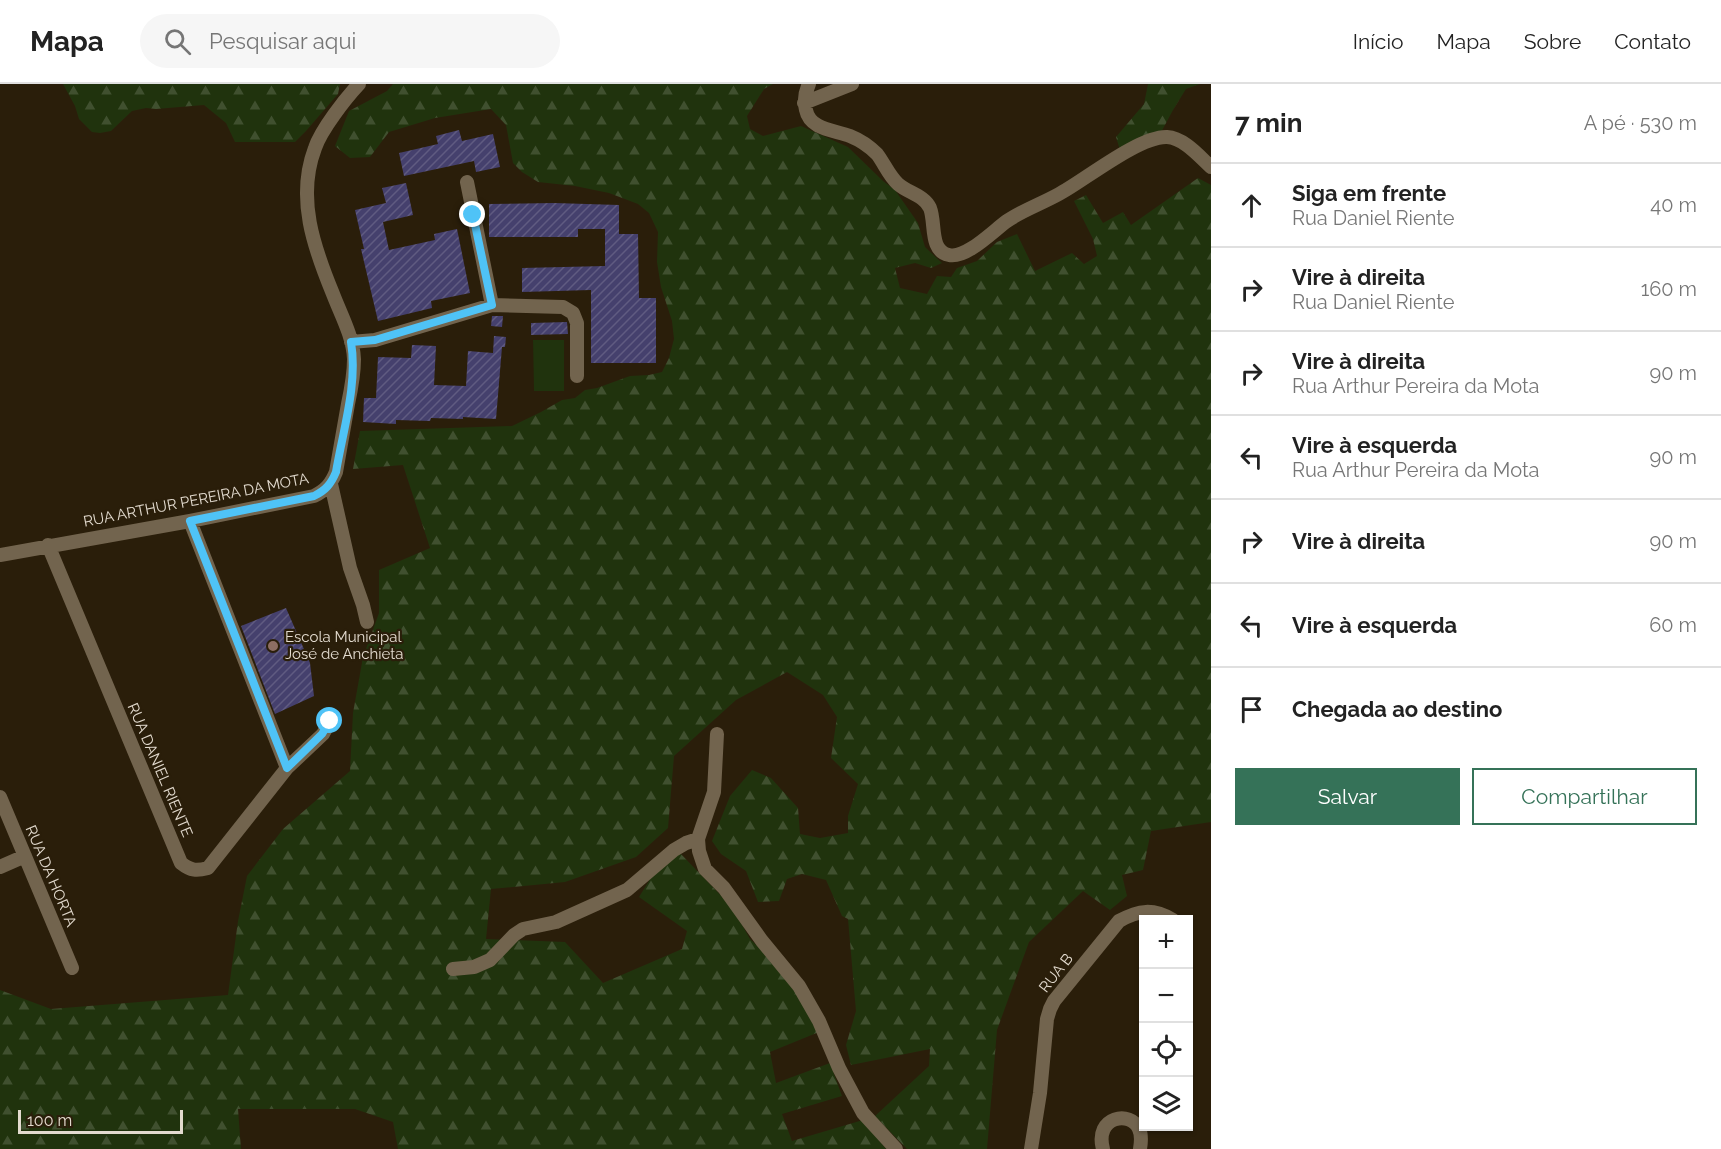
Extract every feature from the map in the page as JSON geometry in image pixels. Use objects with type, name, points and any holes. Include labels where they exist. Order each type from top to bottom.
[{"type":"street","name":"RUA ARTHUR PEREIRA DA MOTA","points":[[0,555],[314,496],[331,484],[336,472],[353,379],[354,358],[345,322],[317,252],[306,202],[309,169],[315,146],[347,97],[359,84]]},
{"type":"street","points":[[809,84],[804,104],[812,122],[851,137],[867,146],[877,155],[898,184],[923,199],[931,213],[936,244],[942,253],[950,256],[958,256],[967,252],[1005,222],[1028,208],[1059,194],[1142,143],[1166,137],[1177,139],[1191,148],[1211,167]]},
{"type":"street","points":[[804,104],[852,84]]},
{"type":"street","points":[[467,182],[492,305]]},
{"type":"street","points":[[351,342],[375,340],[492,305],[558,306],[573,313],[577,323],[577,376]]},
{"type":"street","points":[[331,484],[350,568],[367,622]]},
{"type":"street","points":[[190,521],[287,768]]},
{"type":"street","name":"RUA DANIEL RIENTE","points":[[48,545],[181,863],[189,869],[208,868],[287,768],[322,734],[330,721]]},
{"type":"street","points":[[717,734],[714,792],[698,839],[705,869],[724,888],[762,941],[799,986],[819,1021],[839,1068],[863,1113],[896,1149]]},
{"type":"street","name":"RUA DA HORTA","points":[[0,797],[72,968]]},
{"type":"street","points":[[453,969],[474,967],[490,960],[523,929],[556,922],[627,890],[674,850],[698,839]]},
{"type":"street","points":[[0,867],[25,856]]},
{"type":"street","name":"RUA B","points":[[1031,1149],[1040,1093],[1047,1019],[1054,1001],[1119,921],[1130,915],[1148,911],[1165,915]]},
{"type":"street","points":[[1104,1149],[1101,1136],[1103,1128],[1109,1122],[1119,1118],[1132,1121],[1139,1127],[1140,1149]]},
{"type":"green space","points":[[63,84],[340,84],[338,94],[295,142],[235,142],[226,123],[204,105],[146,108],[132,111],[111,131],[92,132],[79,119]]},
{"type":"green space","points":[[393,84],[773,84],[764,89],[747,116],[750,129],[763,136],[801,126],[848,147],[895,190],[918,223],[925,247],[942,263],[931,268],[915,263],[895,268],[900,288],[927,294],[937,276],[951,277],[957,268],[977,261],[997,242],[1017,234],[1035,271],[1072,253],[1084,264],[1097,256],[1093,239],[1074,201],[1086,195],[1103,223],[1123,212],[1131,225],[1198,178],[1211,185],[1211,822],[1151,831],[1143,870],[1122,875],[1127,896],[1110,910],[1083,891],[1029,942],[997,1030],[987,1149],[907,1149],[875,1116],[929,1066],[930,1049],[851,1065],[846,1045],[856,1011],[848,919],[842,916],[826,880],[802,874],[787,879],[779,901],[758,902],[746,871],[721,854],[712,841],[730,796],[752,770],[771,778],[798,808],[800,834],[820,838],[848,833],[848,816],[858,784],[831,758],[837,717],[823,695],[787,672],[736,700],[674,756],[668,828],[636,857],[565,882],[491,889],[486,939],[565,942],[603,983],[682,949],[687,931],[639,897],[657,868],[679,852],[732,907],[750,939],[782,969],[819,1032],[770,1052],[776,1083],[830,1063],[842,1096],[782,1114],[792,1141],[863,1120],[886,1149],[398,1149],[393,1122],[355,1109],[238,1109],[241,1149],[0,1149],[0,990],[51,1009],[228,995],[247,876],[283,829],[350,771],[353,713],[363,657],[379,613],[379,570],[430,548],[403,465],[353,469],[360,431],[512,426],[562,400],[575,398],[585,390],[630,376],[662,372],[669,358],[674,339],[672,321],[661,287],[657,262],[658,232],[649,213],[638,204],[609,193],[538,182],[522,172],[513,163],[506,125],[491,109],[435,118],[389,132],[370,157],[350,158],[335,146],[349,111],[387,91]]},
{"type":"green space","points":[[1148,84],[1200,84],[1186,89],[1158,138],[1120,150],[1116,137],[1144,104]]},
{"type":"green space","points":[[533,340],[564,340],[564,391],[534,391]]},
{"type":"building","points":[[459,130],[462,141],[493,134],[500,167],[476,172],[474,161],[404,176],[399,153],[438,144],[436,136]]},
{"type":"building","points":[[406,183],[413,215],[383,222],[389,250],[435,240],[434,234],[457,229],[470,293],[431,301],[432,308],[378,321],[361,249],[364,249],[355,210],[386,203],[382,188]]},
{"type":"building","points":[[489,204],[619,205],[619,234],[638,234],[639,298],[656,298],[656,363],[591,363],[591,290],[522,292],[522,268],[605,266],[605,229],[578,229],[578,237],[489,237]]},
{"type":"building","points":[[492,316],[503,316],[502,327],[491,326]]},
{"type":"building","points":[[567,322],[568,334],[531,335],[531,323]]},
{"type":"building","points":[[494,336],[506,337],[505,347],[502,347],[496,419],[431,418],[430,421],[396,420],[396,424],[363,422],[364,398],[376,398],[378,357],[411,358],[412,345],[436,346],[434,385],[466,386],[468,351],[493,353]]},
{"type":"building","name":"Escola Municipal José de Anchieta","points":[[286,608],[310,663],[314,696],[275,714],[241,626]]},
{"type":"place","name":"Escola Municipal José de Anchieta","points":[[273,646]]},
{"type":"route","points":[[330,721],[322,734],[287,768],[190,521],[314,496],[331,484],[336,472],[353,379],[354,358],[351,342],[375,340],[492,305],[473,215]]}]
